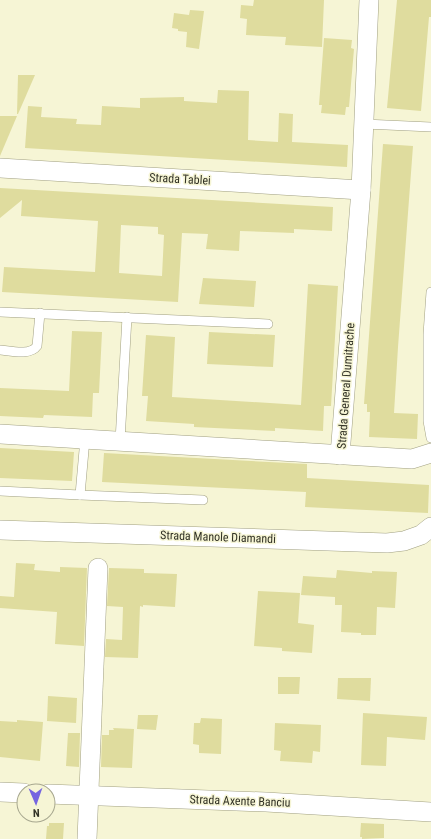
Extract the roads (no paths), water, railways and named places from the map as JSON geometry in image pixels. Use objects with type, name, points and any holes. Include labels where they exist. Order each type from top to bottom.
[{"type":"street","name":"Strada General Dumitrache","points":[[0,434],[340,455],[361,190],[369,0]]},
{"type":"street","name":"Strada Tablei","points":[[0,168],[361,190]]},
{"type":"street","points":[[340,455],[412,459],[431,453]]},
{"type":"street","name":"Strada Manole Diamandi","points":[[0,530],[387,543],[404,541],[421,535],[431,527]]},
{"type":"street","points":[[87,839],[98,568]]},
{"type":"street","points":[[0,792],[16,793]]},
{"type":"street","name":"Strada Axente Banciu","points":[[56,794],[266,802],[431,812]]},
{"type":"lane","points":[[364,124],[431,127]]},
{"type":"lane","points":[[431,292],[428,334],[428,421],[431,438]]},
{"type":"lane","points":[[0,312],[268,324]]},
{"type":"lane","points":[[0,350],[28,352],[34,350],[37,346],[40,313]]},
{"type":"lane","points":[[120,442],[127,318]]},
{"type":"lane","points":[[80,495],[85,439]]},
{"type":"lane","points":[[0,491],[203,500]]}]
